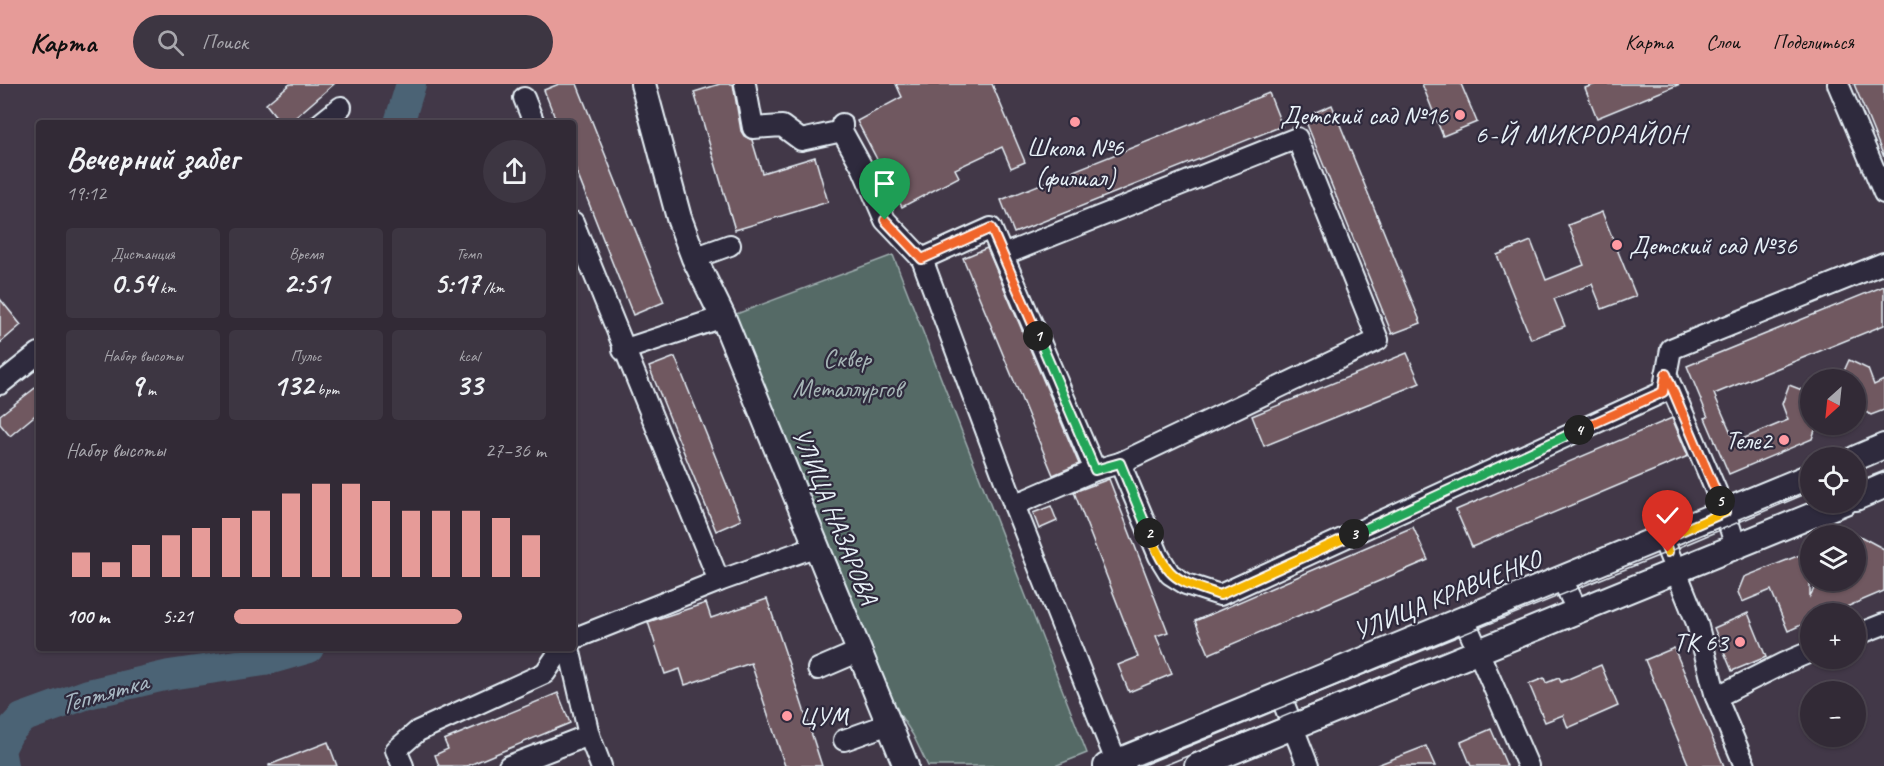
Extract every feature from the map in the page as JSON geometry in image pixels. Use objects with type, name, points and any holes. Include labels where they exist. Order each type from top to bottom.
[{"type":"main road","name":"УЛИЦА НАЗАРОВА","points":[[643,84],[679,218],[694,258],[723,317],[906,766]]},
{"type":"main road","points":[[1866,454],[1884,446]]},
{"type":"main road","name":"УЛИЦА КРАВЧЕНКО","points":[[1113,765],[1280,694],[1663,539],[1800,480]]},
{"type":"main road","points":[[1866,494],[1884,486]]},
{"type":"main road","points":[[1197,766],[1676,573],[1818,513]]},
{"type":"street","points":[[745,84],[753,128],[782,126],[801,140],[842,128],[864,169],[885,220],[922,259],[1113,765]]},
{"type":"street","points":[[1838,84],[1884,193]]},
{"type":"street","points":[[524,98],[533,120]]},
{"type":"street","points":[[325,120],[341,106]]},
{"type":"street","points":[[1003,255],[1296,138],[1378,340],[1120,463],[1095,470],[1014,505]]},
{"type":"street","points":[[922,259],[991,228],[1095,470]]},
{"type":"street","points":[[576,230],[623,350],[719,581]]},
{"type":"street","points":[[694,258],[730,245]]},
{"type":"street","points":[[1120,463],[1159,556],[1170,574],[1186,584],[1220,595],[1663,392],[1671,349],[1884,263]]},
{"type":"street","points":[[623,350],[723,317]]},
{"type":"street","points":[[2,380],[36,355]]},
{"type":"street","points":[[1666,374],[1725,512],[1736,547]]},
{"type":"street","points":[[1663,539],[1697,623],[1716,697],[1745,766]]},
{"type":"street","points":[[576,638],[719,581],[817,546]]},
{"type":"street","points":[[1562,579],[1578,612]]},
{"type":"street","points":[[1464,619],[1528,766]]},
{"type":"street","points":[[1866,631],[1884,624]]},
{"type":"street","points":[[404,766],[396,750],[418,730],[545,673],[560,651]]},
{"type":"street","points":[[570,651],[589,735],[601,766]]},
{"type":"street","points":[[818,669],[860,651]]},
{"type":"street","points":[[1716,697],[1800,656]]},
{"type":"street","points":[[1280,694],[1308,766]]},
{"type":"street","points":[[844,740],[889,724]]},
{"type":"street","points":[[508,766],[589,735]]},
{"type":"green space","name":"Сквер Металлургов","points":[[893,255],[1087,753],[1055,766],[928,766],[913,735],[890,699],[731,316]]},
{"type":"building","points":[[290,84],[334,84],[292,120],[279,120],[266,104]]},
{"type":"building","points":[[559,84],[577,84],[664,302],[633,315],[576,171],[576,120],[556,120],[544,90]]},
{"type":"building","points":[[720,84],[733,84],[741,131],[744,136],[752,140],[762,173],[815,157],[828,202],[735,230],[694,92]]},
{"type":"building","points":[[896,84],[992,84],[1025,162],[1011,168],[1002,147],[955,169],[959,177],[902,207],[857,121],[902,97]]},
{"type":"building","points":[[1422,84],[1461,84],[1477,122],[1443,136]]},
{"type":"building","points":[[1596,84],[1680,84],[1597,118],[1585,88]]},
{"type":"building","points":[[1854,84],[1884,84],[1884,157]]},
{"type":"building","points":[[1269,93],[1282,126],[1014,233],[1001,200]]},
{"type":"building","points":[[1332,105],[1421,323],[1392,334],[1304,117]]},
{"type":"building","points":[[1602,212],[1636,296],[1602,309],[1592,284],[1554,299],[1565,326],[1531,339],[1497,255],[1531,241],[1546,280],[1584,265],[1568,225]]},
{"type":"building","points":[[987,248],[1079,464],[1053,475],[963,258]]},
{"type":"building","points":[[1884,286],[1884,325],[1714,394],[1735,442],[1788,420],[1782,404],[1789,385],[1800,389],[1800,435],[1813,435],[1812,439],[1729,474],[1705,418],[1708,417],[1687,366]]},
{"type":"building","points":[[0,299],[21,325],[0,343]]},
{"type":"building","points":[[1407,353],[1420,383],[1264,446],[1252,416]]},
{"type":"building","points":[[675,357],[741,520],[716,531],[649,367]]},
{"type":"building","points":[[1849,360],[1868,369],[1874,385],[1884,380],[1884,410],[1871,415],[1866,412],[1866,369],[1845,369]]},
{"type":"building","points":[[36,387],[36,414],[10,436],[0,424],[0,415]]},
{"type":"building","points":[[1672,418],[1688,456],[1472,547],[1456,510]]},
{"type":"building","points":[[1109,479],[1168,632],[1156,636],[1172,674],[1129,692],[1118,665],[1138,657],[1074,492]]},
{"type":"building","points":[[1051,506],[1057,521],[1039,529],[1033,513]]},
{"type":"building","points":[[1413,527],[1428,560],[1209,654],[1195,621]]},
{"type":"building","points":[[1866,539],[1884,549],[1884,591],[1856,603],[1800,603],[1800,626],[1788,631],[1771,590],[1742,602],[1738,592],[1744,577],[1800,555],[1800,591],[1810,591],[1810,596],[1813,591],[1866,591]]},
{"type":"building","points":[[767,599],[822,766],[785,766],[751,663],[685,685],[680,669],[665,674],[648,622],[706,603],[711,618]]},
{"type":"building","name":"ТК 63","points":[[1748,613],[1766,657],[1732,671],[1714,628]]},
{"type":"building","points":[[1674,648],[1724,766],[1689,766],[1645,660]]},
{"type":"building","points":[[1601,665],[1618,706],[1568,728],[1563,715],[1545,722],[1529,684],[1544,678],[1546,683],[1559,678],[1561,682]]},
{"type":"building","points":[[558,693],[570,723],[467,766],[439,766],[435,755],[448,749],[444,740]]},
{"type":"building","points":[[1491,729],[1507,766],[1471,766],[1461,742]]},
{"type":"building","points":[[328,742],[337,766],[269,766],[269,765]]},
{"type":"building","points":[[1426,746],[1435,766],[1377,766],[1377,765]]},
{"type":"waterway","name":"Тептятка","points":[[400,120],[411,84]]},
{"type":"waterway","name":"Тептятка","points":[[3,766],[0,750],[9,732],[22,718],[88,694],[169,675],[264,661],[299,651]]},
{"type":"tram line","points":[[1866,478],[1884,471]]},
{"type":"tram line","points":[[1136,766],[1668,552],[1800,496]]},
{"type":"tram line","points":[[1163,766],[1385,675]]},
{"type":"place","name":"Детский сад №16","points":[[1460,115]]},
{"type":"place","name":"Школа №6 (филиал)","points":[[1075,122]]},
{"type":"place","name":"Детский сад №36","points":[[1617,245]]},
{"type":"place","name":"Теле2","points":[[1784,440]]},
{"type":"place","name":"ТК 63","points":[[1740,642]]},
{"type":"place","name":"ЦУМ","points":[[787,716]]},
{"type":"district","name":"6-Й МИКРОРАЙОН","points":[[1581,134]]},
{"type":"route","points":[[885,220],[922,259],[991,228],[1095,470],[1120,463],[1159,556],[1170,574],[1186,584],[1220,595],[1663,392],[1666,374],[1725,512],[1663,539],[1668,552]]}]
